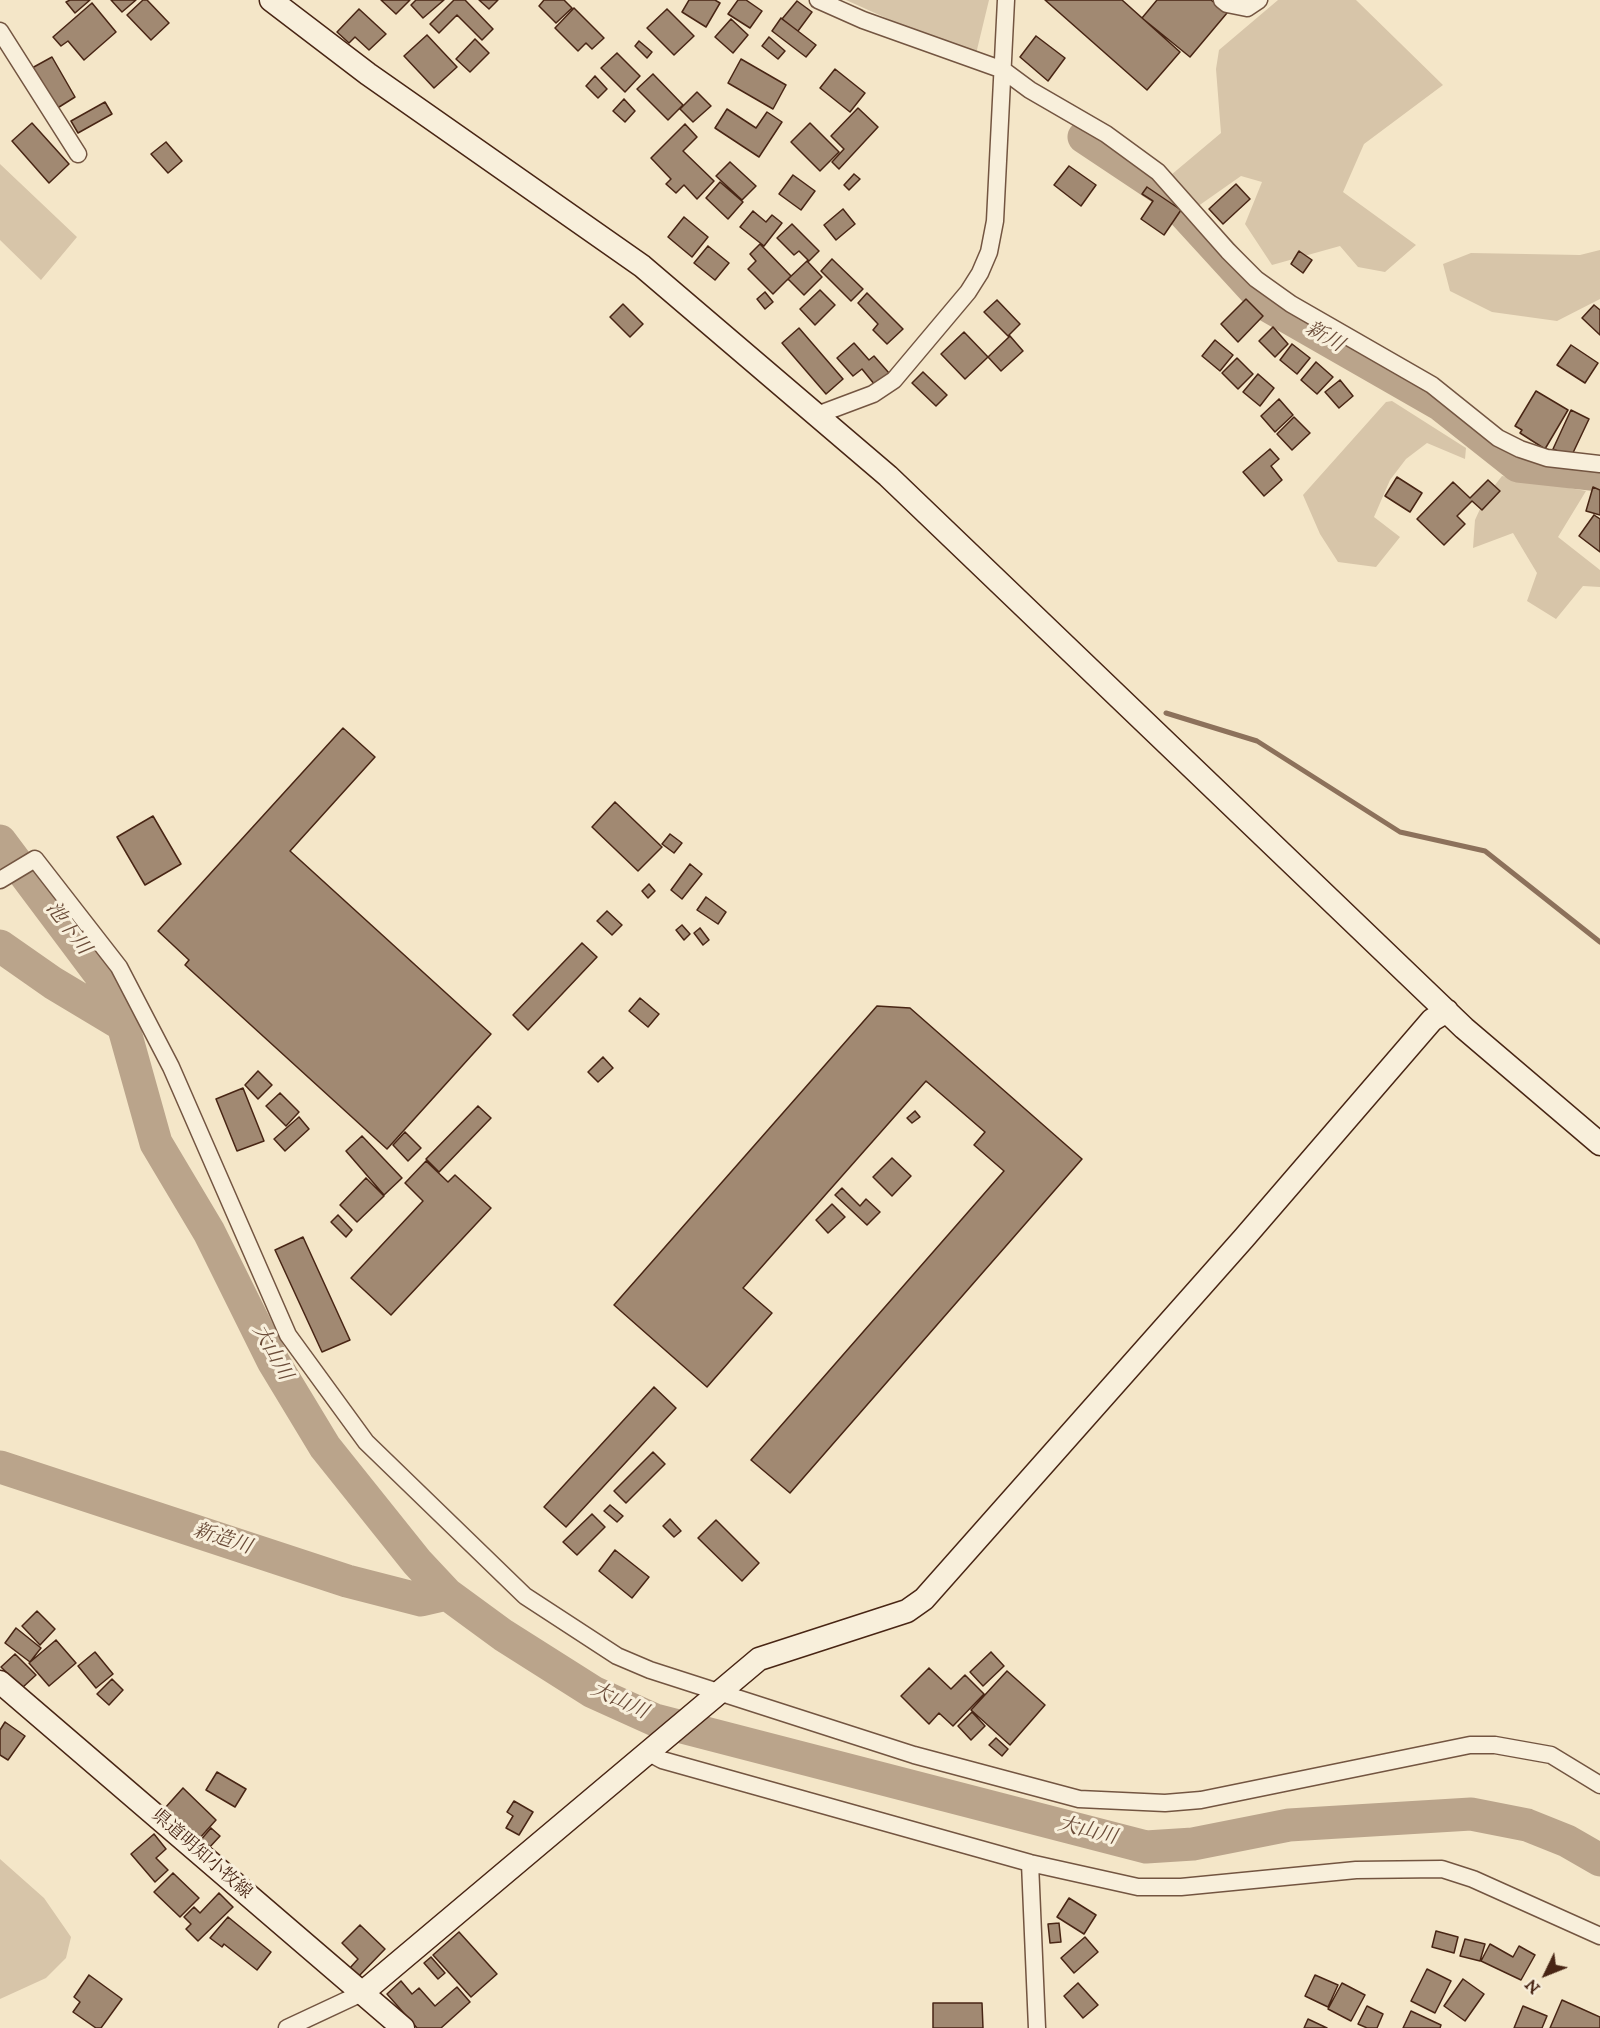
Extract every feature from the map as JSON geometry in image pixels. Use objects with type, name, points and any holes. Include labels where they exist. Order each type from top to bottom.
[{"type":"street","points":[[271,0],[294,8],[322,41],[642,266],[888,476],[1447,1011],[1600,1144]]},
{"type":"street","points":[[818,0],[863,20],[1003,70],[1030,90],[1106,134],[1158,172],[1228,251],[1257,279],[1291,304],[1432,385],[1498,438],[1520,449],[1547,458],[1600,464]]},
{"type":"street","points":[[817,415],[873,394],[894,380],[968,292],[980,273],[989,252],[995,221],[1006,0]]},
{"type":"street","points":[[1222,0],[1227,4],[1247,8],[1259,0]]},
{"type":"street","points":[[0,31],[78,154]]},
{"type":"street","points":[[0,880],[35,859],[119,967],[171,1067],[288,1335],[366,1442],[525,1596],[616,1656],[718,1692],[914,1755],[1079,1799],[1165,1803],[1201,1800],[1470,1745],[1495,1745],[1551,1755],[1600,1785]]},
{"type":"street","points":[[287,2028],[362,1993],[759,1659],[907,1611],[924,1599],[1244,1239],[1432,1020],[1447,1011]]},
{"type":"street","name":"県道明知小牧線","points":[[0,1682],[403,2028]]},
{"type":"street","points":[[649,1753],[662,1760],[1030,1863],[1138,1887],[1181,1887],[1356,1870],[1442,1869],[1473,1878],[1600,1936]]},
{"type":"street","points":[[1030,1863],[1036,2028]]},
{"type":"shaded area","points":[[846,0],[989,0],[975,58]]},
{"type":"shaded area","points":[[1278,0],[1356,0],[1443,85],[1364,144],[1343,192],[1416,245],[1385,272],[1358,267],[1340,246],[1272,265],[1245,224],[1262,182],[1241,176],[1194,209],[1171,175],[1221,133],[1216,69],[1219,50]]},
{"type":"shaded area","points":[[0,164],[77,237],[41,280],[0,240]]},
{"type":"shaded area","points":[[1600,250],[1600,299],[1557,321],[1492,312],[1450,291],[1443,264],[1471,253],[1580,255]]},
{"type":"shaded area","points":[[1392,401],[1466,448],[1465,459],[1427,443],[1406,459],[1390,480],[1374,517],[1400,537],[1376,567],[1338,562],[1320,534],[1303,495],[1386,402]]},
{"type":"shaded area","points":[[1502,476],[1586,491],[1558,537],[1600,570],[1600,587],[1583,586],[1556,619],[1527,601],[1537,573],[1513,533],[1473,548],[1475,520],[1485,498]]},
{"type":"shaded area","points":[[0,1859],[44,1898],[71,1937],[66,1958],[46,1978],[0,1999]]},
{"type":"building","points":[[90,0],[75,13],[66,2]]},
{"type":"building","points":[[111,0],[136,0],[122,12]]},
{"type":"building","points":[[143,0],[147,0],[169,23],[151,40],[127,15]]},
{"type":"building","points":[[381,0],[410,0],[396,14]]},
{"type":"building","points":[[416,0],[444,0],[423,18],[411,5]]},
{"type":"building","points":[[454,0],[465,0],[493,29],[482,40],[457,15],[439,33],[430,24]]},
{"type":"building","points":[[479,0],[498,0],[489,9]]},
{"type":"building","points":[[544,0],[564,0],[572,8],[556,23],[539,6]]},
{"type":"building","points":[[689,0],[715,0],[720,3],[706,27],[682,12]]},
{"type":"building","points":[[738,0],[746,0],[762,11],[750,28],[728,14]]},
{"type":"building","points":[[1045,0],[1122,0],[1180,52],[1147,90]]},
{"type":"building","points":[[1157,0],[1211,0],[1227,13],[1190,57],[1142,18]]},
{"type":"building","points":[[797,1],[812,12],[798,31],[782,19]]},
{"type":"building","points":[[92,3],[116,32],[84,60],[68,41],[61,46],[53,37]]},
{"type":"building","points":[[574,8],[604,38],[592,49],[586,43],[578,51],[555,28]]},
{"type":"building","points":[[359,9],[386,34],[369,50],[355,37],[349,43],[337,32]]},
{"type":"building","points":[[667,9],[694,36],[674,55],[647,28]]},
{"type":"building","points":[[781,18],[816,45],[806,57],[772,31]]},
{"type":"building","points":[[731,19],[748,35],[733,53],[715,37]]},
{"type":"building","points":[[427,35],[457,67],[434,88],[404,56]]},
{"type":"building","points":[[1036,36],[1065,58],[1048,81],[1020,57]]},
{"type":"building","points":[[769,37],[785,51],[778,59],[762,46]]},
{"type":"building","points":[[475,39],[489,53],[470,72],[456,59]]},
{"type":"building","points":[[639,41],[652,52],[647,58],[635,46]]},
{"type":"building","points":[[617,53],[640,76],[625,92],[601,68]]},
{"type":"building","points":[[52,57],[75,97],[56,109],[32,68]]},
{"type":"building","points":[[741,59],[786,85],[773,109],[728,83]]},
{"type":"building","points":[[835,69],[865,93],[850,112],[820,88]]},
{"type":"building","points":[[653,74],[683,105],[668,120],[637,89]]},
{"type":"building","points":[[595,76],[607,89],[598,98],[586,86]]},
{"type":"building","points":[[697,92],[711,106],[693,122],[680,109]]},
{"type":"building","points":[[624,99],[635,111],[625,122],[613,111]]},
{"type":"building","points":[[105,102],[112,114],[78,133],[71,121]]},
{"type":"building","points":[[858,108],[878,127],[839,169],[832,162],[844,149],[831,136]]},
{"type":"building","points":[[727,109],[756,128],[767,112],[782,122],[759,157],[715,128]]},
{"type":"building","points":[[32,123],[69,164],[49,183],[12,141]]},
{"type":"building","points":[[810,123],[839,152],[820,171],[791,142]]},
{"type":"building","points":[[685,124],[697,137],[683,151],[714,181],[697,199],[684,185],[676,193],[666,184],[671,179],[651,158]]},
{"type":"building","points":[[166,142],[182,161],[168,173],[151,154]]},
{"type":"building","points":[[730,162],[756,186],[742,200],[716,176]]},
{"type":"building","points":[[1069,166],[1096,185],[1081,206],[1054,185]]},
{"type":"building","points":[[854,174],[860,179],[849,190],[844,185]]},
{"type":"building","points":[[793,175],[815,191],[801,210],[779,194]]},
{"type":"building","points":[[720,182],[743,202],[728,219],[706,198]]},
{"type":"building","points":[[1236,184],[1250,199],[1223,224],[1209,209]]},
{"type":"building","points":[[1147,187],[1181,210],[1164,235],[1141,219],[1153,201],[1142,194]]},
{"type":"building","points":[[843,209],[855,224],[836,240],[824,225]]},
{"type":"building","points":[[753,211],[766,222],[772,215],[782,223],[764,246],[740,227]]},
{"type":"building","points":[[684,217],[708,237],[692,257],[668,237]]},
{"type":"building","points":[[792,224],[819,251],[809,261],[799,251],[794,255],[777,238]]},
{"type":"building","points":[[760,244],[791,276],[773,294],[748,269],[756,261],[750,254]]},
{"type":"building","points":[[708,246],[729,263],[715,280],[694,263]]},
{"type":"building","points":[[1299,251],[1312,260],[1303,273],[1291,264]]},
{"type":"building","points":[[832,259],[863,289],[851,301],[821,271]]},
{"type":"building","points":[[807,261],[822,277],[804,295],[788,279]]},
{"type":"building","points":[[820,290],[835,305],[815,325],[800,309]]},
{"type":"building","points":[[765,292],[773,302],[765,309],[757,299]]},
{"type":"building","points":[[867,293],[903,329],[887,344],[873,330],[878,324],[858,303]]},
{"type":"building","points":[[1246,299],[1263,316],[1238,342],[1221,324]]},
{"type":"building","points":[[997,300],[1020,324],[1008,336],[984,312]]},
{"type":"building","points":[[623,304],[643,324],[630,337],[610,317]]},
{"type":"building","points":[[1594,305],[1600,310],[1600,335],[1582,318]]},
{"type":"building","points":[[1273,327],[1288,344],[1275,357],[1259,341]]},
{"type":"building","points":[[799,328],[843,379],[826,394],[782,343]]},
{"type":"building","points":[[964,332],[988,357],[965,379],[941,354]]},
{"type":"building","points":[[1010,336],[1023,351],[1001,371],[988,357]]},
{"type":"building","points":[[1215,340],[1233,355],[1220,371],[1202,356]]},
{"type":"building","points":[[854,343],[869,360],[874,356],[889,373],[875,385],[862,369],[853,376],[837,358]]},
{"type":"building","points":[[1292,344],[1310,358],[1297,374],[1280,360]]},
{"type":"building","points":[[1571,345],[1598,363],[1585,383],[1557,365]]},
{"type":"building","points":[[1237,358],[1253,374],[1238,389],[1222,373]]},
{"type":"building","points":[[1316,362],[1333,377],[1317,394],[1301,380]]},
{"type":"building","points":[[923,372],[947,395],[936,406],[912,383]]},
{"type":"building","points":[[1258,374],[1274,388],[1260,406],[1243,392]]},
{"type":"building","points":[[1340,380],[1353,396],[1339,408],[1325,392]]},
{"type":"building","points":[[1536,391],[1568,410],[1545,449],[1520,433],[1522,430],[1515,426]]},
{"type":"building","points":[[1279,399],[1293,415],[1275,432],[1261,416]]},
{"type":"building","points":[[1571,410],[1589,419],[1571,457],[1553,449]]},
{"type":"building","points":[[1294,417],[1310,433],[1292,450],[1277,434]]},
{"type":"building","points":[[1270,449],[1279,459],[1271,466],[1282,480],[1264,496],[1243,472]]},
{"type":"building","points":[[1397,477],[1422,493],[1410,512],[1385,496]]},
{"type":"building","points":[[1488,480],[1500,491],[1482,510],[1472,501],[1457,516],[1465,524],[1444,545],[1417,519],[1453,482],[1470,498]]},
{"type":"building","points":[[1593,487],[1600,490],[1600,515],[1586,511]]},
{"type":"building","points":[[1594,515],[1600,519],[1600,552],[1579,536]]},
{"type":"building","points":[[343,728],[375,757],[290,851],[491,1034],[387,1149],[185,965],[189,960],[158,931]]},
{"type":"building","points":[[615,802],[662,847],[638,871],[592,827]]},
{"type":"building","points":[[153,816],[181,864],[145,885],[117,837]]},
{"type":"building","points":[[670,834],[682,843],[674,853],[662,844]]},
{"type":"building","points":[[690,864],[702,874],[682,899],[671,890]]},
{"type":"building","points":[[649,884],[655,891],[648,898],[642,891]]},
{"type":"building","points":[[706,897],[726,912],[718,924],[697,910]]},
{"type":"building","points":[[607,911],[622,925],[612,935],[597,921]]},
{"type":"building","points":[[682,925],[690,934],[684,940],[676,930]]},
{"type":"building","points":[[700,928],[709,940],[703,945],[694,933]]},
{"type":"building","points":[[582,943],[597,957],[528,1030],[513,1015]]},
{"type":"building","points":[[640,998],[659,1014],[648,1027],[629,1011]]},
{"type":"building","points":[[877,1006],[910,1008],[1082,1159],[790,1493],[751,1460],[1004,1171],[974,1145],[985,1132],[926,1081],[743,1288],[772,1313],[707,1387],[614,1305]]},
{"type":"building","points":[[603,1057],[613,1068],[598,1082],[588,1072]]},
{"type":"building","points":[[258,1071],[272,1085],[258,1099],[245,1085]]},
{"type":"building","points":[[243,1088],[264,1141],[237,1151],[216,1099]]},
{"type":"building","points":[[280,1093],[299,1112],[286,1126],[266,1106]]},
{"type":"building","points":[[478,1106],[491,1118],[439,1172],[426,1159]]},
{"type":"building","points":[[915,1111],[920,1117],[912,1123],[907,1118]]},
{"type":"building","points":[[299,1117],[309,1129],[285,1151],[274,1139]]},
{"type":"building","points":[[405,1132],[421,1148],[408,1161],[393,1145]]},
{"type":"building","points":[[362,1136],[402,1178],[384,1195],[346,1151]]},
{"type":"building","points":[[892,1158],[911,1176],[892,1196],[873,1177]]},
{"type":"building","points":[[426,1161],[448,1182],[455,1175],[491,1208],[391,1315],[351,1278],[423,1201],[405,1183]]},
{"type":"building","points":[[366,1178],[384,1196],[357,1222],[340,1205]]},
{"type":"building","points":[[842,1188],[860,1206],[866,1199],[880,1212],[867,1225],[835,1195]]},
{"type":"building","points":[[832,1204],[845,1217],[828,1233],[816,1220]]},
{"type":"building","points":[[338,1215],[352,1230],[346,1237],[331,1222]]},
{"type":"building","points":[[303,1237],[350,1340],[322,1352],[275,1250]]},
{"type":"building","points":[[654,1387],[676,1408],[566,1527],[544,1507]]},
{"type":"building","points":[[653,1452],[665,1464],[626,1503],[614,1491]]},
{"type":"building","points":[[610,1505],[623,1516],[617,1522],[604,1511]]},
{"type":"building","points":[[592,1514],[605,1527],[577,1555],[563,1542]]},
{"type":"building","points":[[670,1519],[681,1531],[674,1537],[663,1526]]},
{"type":"building","points":[[716,1520],[759,1563],[742,1581],[698,1538]]},
{"type":"building","points":[[615,1550],[649,1577],[632,1598],[599,1571]]},
{"type":"building","points":[[37,1611],[55,1629],[40,1645],[22,1626]]},
{"type":"building","points":[[16,1628],[41,1648],[30,1662],[5,1643]]},
{"type":"building","points":[[56,1640],[76,1663],[49,1686],[29,1663]]},
{"type":"building","points":[[95,1652],[113,1674],[96,1688],[78,1666]]},
{"type":"building","points":[[991,1652],[1004,1666],[983,1686],[970,1672]]},
{"type":"building","points":[[15,1654],[36,1675],[22,1688],[1,1667]]},
{"type":"building","points":[[929,1668],[951,1689],[965,1675],[984,1694],[953,1726],[939,1713],[929,1724],[901,1696]]},
{"type":"building","points":[[1007,1671],[1045,1705],[1010,1745],[971,1710]]},
{"type":"building","points":[[112,1679],[123,1690],[109,1705],[97,1694]]},
{"type":"building","points":[[972,1712],[985,1726],[971,1740],[958,1726]]},
{"type":"building","points":[[5,1722],[25,1736],[8,1760],[0,1755],[0,1730]]},
{"type":"building","points":[[996,1738],[1008,1749],[1002,1756],[989,1745]]},
{"type":"building","points":[[217,1772],[246,1789],[235,1807],[206,1790]]},
{"type":"building","points":[[183,1788],[216,1820],[198,1840],[165,1808]]},
{"type":"building","points":[[514,1801],[533,1812],[519,1835],[506,1828],[513,1816],[507,1812]]},
{"type":"building","points":[[211,1828],[220,1836],[208,1849],[199,1842]]},
{"type":"building","points":[[154,1834],[166,1849],[156,1858],[168,1870],[155,1882],[131,1854]]},
{"type":"building","points":[[173,1873],[199,1898],[180,1917],[154,1892]]},
{"type":"building","points":[[219,1893],[233,1907],[198,1941],[186,1929],[191,1924],[184,1917],[194,1907],[200,1913]]},
{"type":"building","points":[[1069,1898],[1096,1915],[1084,1934],[1057,1917]]},
{"type":"building","points":[[228,1917],[271,1952],[257,1970],[224,1944],[222,1947],[210,1938]]},
{"type":"building","points":[[1059,1923],[1061,1942],[1050,1943],[1048,1924]]},
{"type":"building","points":[[360,1925],[385,1949],[358,1977],[349,1969],[358,1959],[342,1943]]},
{"type":"building","points":[[1436,1931],[1458,1937],[1454,1953],[1432,1947]]},
{"type":"building","points":[[459,1932],[497,1974],[471,1997],[433,1955]]},
{"type":"building","points":[[1085,1937],[1098,1952],[1074,1973],[1061,1958]]},
{"type":"building","points":[[1465,1939],[1485,1944],[1480,1961],[1460,1956]]},
{"type":"building","points":[[1490,1944],[1513,1957],[1519,1946],[1535,1955],[1521,1980],[1481,1961]]},
{"type":"building","points":[[431,1957],[445,1973],[438,1979],[424,1963]]},
{"type":"building","points":[[1427,1969],[1451,1981],[1435,2013],[1411,2001]]},
{"type":"building","points":[[89,1975],[122,1999],[101,2028],[96,2028],[73,2012],[80,2002],[74,1997]]},
{"type":"building","points":[[1315,1975],[1338,1985],[1328,2007],[1305,1996]]},
{"type":"building","points":[[1463,1979],[1484,1994],[1465,2021],[1444,2006]]},
{"type":"building","points":[[401,1981],[412,1994],[419,1988],[435,2006],[457,1987],[470,2002],[441,2028],[417,2028],[387,1994]]},
{"type":"building","points":[[1078,1983],[1098,2005],[1083,2018],[1064,1996]]},
{"type":"building","points":[[1342,1983],[1365,1995],[1351,2021],[1328,2009]]},
{"type":"building","points":[[1562,2000],[1600,2017],[1600,2028],[1550,2028]]},
{"type":"building","points":[[933,2003],[982,2003],[983,2028],[933,2028]]},
{"type":"building","points":[[1367,2006],[1383,2014],[1377,2028],[1367,2028],[1358,2024]]},
{"type":"building","points":[[1523,2006],[1547,2016],[1542,2028],[1514,2028]]},
{"type":"building","points":[[1411,2011],[1441,2025],[1440,2028],[1403,2028]]},
{"type":"building","points":[[1308,2019],[1327,2028],[1304,2028]]},
{"type":"waterway","name":"新川","points":[[1084,137],[1162,189],[1270,307],[1441,405],[1518,466],[1600,475]]},
{"type":"waterway","points":[[1166,713],[1257,741],[1400,832],[1485,851],[1600,942]]},
{"type":"waterway","name":"大山川","points":[[0,841],[102,977],[123,1025],[156,1143],[209,1232],[273,1361],[325,1447],[417,1562],[447,1594],[503,1635],[593,1692],[655,1720],[1146,1847],[1193,1844],[1289,1825],[1471,1814],[1527,1825],[1567,1841],[1600,1860]]},
{"type":"waterway","name":"大山川","points":[[0,946],[53,983],[123,1025]]},
{"type":"waterway","name":"新造川","points":[[0,1467],[347,1581],[421,1600],[447,1594]]},
{"type":"water label","name":"池下川","points":[[67,929]]}]
